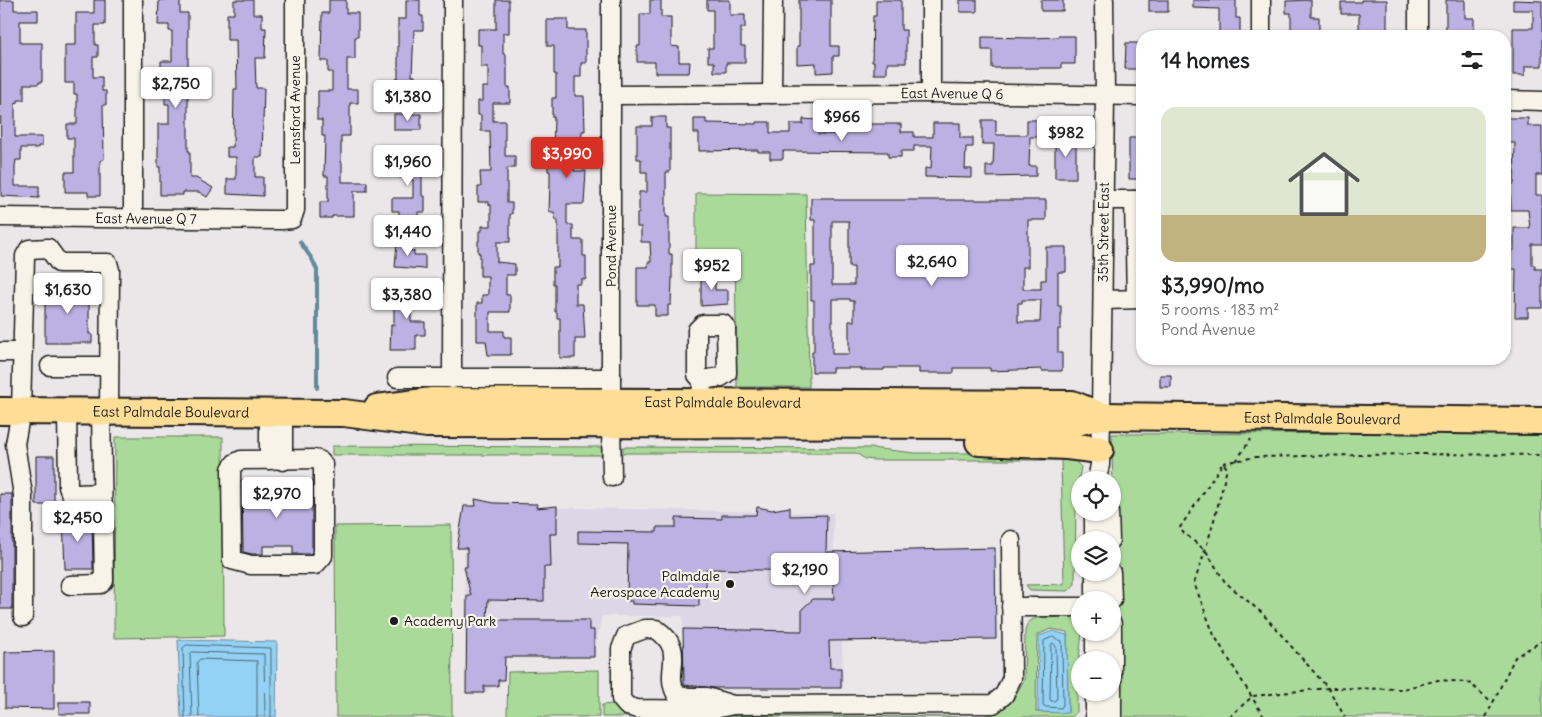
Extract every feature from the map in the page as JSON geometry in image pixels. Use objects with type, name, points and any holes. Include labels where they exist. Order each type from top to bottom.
[{"type":"highway","name":"East Palmdale Boulevard","points":[[10,411],[344,413],[436,424],[611,411],[702,392],[1072,404],[1102,416]]},
{"type":"highway","name":"East Palmdale Boulevard","points":[[344,413],[432,401],[808,425],[1066,425],[1102,416],[1542,421]]},
{"type":"highway","points":[[808,425],[837,436],[1067,446],[1100,469]]},
{"type":"street","points":[[133,0],[133,218]]},
{"type":"street","name":"Lemsford Avenue","points":[[292,219],[294,210],[295,0]]},
{"type":"street","points":[[452,0],[452,378]]},
{"type":"street","name":"Pond Avenue","points":[[612,0],[612,477]]},
{"type":"street","points":[[772,0],[772,94]]},
{"type":"street","points":[[931,0],[931,93]]},
{"type":"street","name":"35th Street East","points":[[1100,469],[1105,95],[1104,0]]},
{"type":"street","points":[[1260,0],[1261,30]]},
{"type":"street","points":[[1418,0],[1418,30]]},
{"type":"street","name":"East Avenue Q 6","points":[[611,94],[931,93],[1136,96]]},
{"type":"street","points":[[1511,100],[1542,101]]},
{"type":"street","points":[[1104,200],[1136,200]]},
{"type":"street","name":"East Avenue Q 7","points":[[0,217],[292,219]]},
{"type":"street","points":[[23,617],[23,495],[10,411],[23,352],[25,256],[29,249],[48,248],[59,263],[108,263],[110,270],[109,366],[102,493],[104,581],[101,584],[70,585]]},
{"type":"street","points":[[1103,300],[1136,299]]},
{"type":"street","points":[[0,352],[23,352]]},
{"type":"street","points":[[50,366],[109,366]]},
{"type":"street","points":[[397,378],[452,378],[611,411]]},
{"type":"street","points":[[67,412],[68,486],[70,492],[75,494],[102,493]]},
{"type":"street","points":[[276,413],[276,460]]},
{"type":"street","points":[[241,460],[276,460],[319,460],[323,464],[323,556],[315,565],[251,565],[232,560],[231,470],[235,463],[241,460]]},
{"type":"street","points":[[733,705],[707,697],[688,697],[676,694],[673,688],[674,654],[670,642],[656,629],[645,629],[626,636],[621,649],[621,699],[627,706],[637,710],[710,710],[733,705],[993,704],[1004,695],[1012,678],[1010,540]]},
{"type":"street","points":[[1011,608],[1071,607]]},
{"type":"street","points":[[1111,703],[1112,641]]},
{"type":"street","points":[[1095,701],[1095,717]]},
{"type":"path","points":[[1236,460],[1251,439]]},
{"type":"path","points":[[1345,717],[1328,688],[1262,614],[1225,582],[1206,551],[1179,529],[1223,463],[1256,457],[1285,456],[1411,454],[1542,455]]},
{"type":"path","points":[[1223,463],[1228,468],[1206,551],[1194,583],[1214,635],[1253,696],[1264,717]]},
{"type":"path","points":[[1486,717],[1515,657],[1542,641]]},
{"type":"path","points":[[1229,717],[1253,696],[1328,688],[1403,689],[1438,680],[1468,682],[1492,702]]},
{"type":"shaded area","name":"Palmdale Aerospace Academy","points":[[464,506],[833,513],[834,551],[995,548],[996,639],[842,642],[843,689],[683,688],[683,616],[602,616],[594,657],[505,657],[504,680],[484,693],[466,693]]},
{"type":"green space","points":[[696,193],[806,194],[809,387],[737,387],[735,256],[696,253]]},
{"type":"green space","points":[[1542,433],[1542,717],[1116,717],[1116,701],[1121,701],[1121,651],[1115,651],[1115,641],[1121,641],[1121,591],[1114,591],[1114,581],[1121,581],[1121,531],[1113,531],[1113,521],[1121,521],[1121,471],[1113,471],[1112,434]]},
{"type":"green space","points":[[115,437],[223,437],[224,636],[114,638]]},
{"type":"green space","points":[[332,446],[601,447],[602,455],[332,455]]},
{"type":"green space","points":[[623,447],[870,448],[915,453],[1067,453],[1081,467],[1080,471],[1071,471],[1071,521],[1076,521],[1076,531],[1071,531],[1071,581],[1075,581],[1075,584],[1068,591],[1030,590],[1026,585],[1064,584],[1061,460],[874,460],[865,459],[856,453],[623,453]]},
{"type":"green space","name":"Academy Park","points":[[451,525],[452,717],[336,717],[335,526]]},
{"type":"green space","points":[[1071,617],[1071,641],[1081,641],[1080,651],[1071,651],[1071,701],[1077,701],[1077,712],[1072,717],[982,717],[998,712],[1013,700],[1024,680],[1025,631],[1028,622],[1036,618]],"holes":[[[1051,629],[1067,632],[1068,712],[1036,712],[1037,635]]]},
{"type":"green space","points":[[599,670],[599,717],[507,717],[508,672]]},
{"type":"green space","points":[[613,704],[622,715],[982,717],[602,717],[602,705]]},
{"type":"water","points":[[1053,631],[1067,635],[1068,713],[1038,712],[1039,636]]},
{"type":"water","points":[[178,640],[277,642],[276,717],[181,717]]},
{"type":"building","points":[[0,0],[14,0],[14,10],[38,10],[38,21],[20,21],[20,43],[42,43],[42,82],[39,82],[39,84],[24,84],[24,100],[18,100],[18,103],[15,104],[15,137],[42,137],[42,146],[38,146],[38,148],[21,148],[21,160],[16,160],[15,166],[15,186],[39,186],[39,198],[1,196]]},
{"type":"building","points":[[94,0],[105,0],[105,25],[95,25],[95,45],[98,45],[98,57],[93,57],[93,77],[102,77],[102,91],[106,91],[106,105],[103,105],[104,159],[100,161],[100,196],[88,196],[88,192],[65,192],[65,172],[74,172],[74,138],[67,138],[67,124],[77,124],[77,94],[74,94],[74,83],[65,83],[65,45],[76,45],[76,13],[94,13]]},
{"type":"building","points":[[159,0],[180,0],[180,13],[188,13],[188,151],[190,151],[190,178],[196,178],[213,188],[207,197],[199,192],[183,192],[183,195],[160,195],[158,124],[169,124],[169,104],[165,104],[165,93],[161,93],[161,61],[172,61],[172,31],[169,31],[169,25],[158,25]]},
{"type":"building","points":[[234,0],[253,0],[253,14],[262,14],[262,28],[266,28],[265,58],[255,58],[256,88],[264,88],[262,157],[255,157],[255,177],[263,177],[263,196],[227,194],[227,179],[236,179],[236,157],[227,157],[227,147],[233,147],[234,89],[237,89],[236,40],[227,40],[227,14],[234,14]]},
{"type":"building","points":[[329,0],[346,0],[346,13],[358,13],[358,37],[355,37],[355,59],[347,59],[347,89],[358,89],[358,103],[350,103],[350,136],[341,136],[342,182],[367,182],[367,191],[354,191],[354,216],[320,218],[320,202],[328,202],[328,176],[324,176],[325,136],[322,136],[322,120],[317,120],[317,108],[318,91],[332,91],[332,72],[328,72],[328,61],[321,61],[322,13],[329,13]]},
{"type":"building","points":[[406,0],[420,0],[420,16],[423,16],[423,30],[414,30],[412,76],[415,76],[415,81],[425,81],[425,93],[396,93],[396,79],[398,79],[398,19],[406,19]]},
{"type":"building","points":[[496,0],[509,0],[509,33],[503,33],[503,54],[506,54],[507,87],[510,87],[510,103],[493,103],[493,121],[505,121],[505,156],[515,156],[515,168],[507,168],[507,203],[512,203],[510,242],[497,242],[497,262],[515,264],[515,275],[506,275],[506,295],[510,295],[510,312],[490,312],[490,331],[504,331],[504,337],[511,337],[511,355],[488,355],[486,341],[477,341],[477,303],[482,303],[482,295],[488,295],[488,276],[480,276],[479,231],[482,231],[482,226],[491,226],[491,205],[489,205],[489,202],[478,202],[478,187],[481,187],[480,172],[491,172],[490,131],[481,131],[481,115],[478,115],[478,101],[482,101],[482,87],[488,87],[488,67],[481,67],[481,45],[478,45],[478,29],[496,29]]},
{"type":"building","points":[[650,0],[661,0],[661,17],[671,17],[671,46],[679,47],[679,62],[690,62],[689,73],[655,73],[655,62],[637,62],[637,46],[640,46],[640,14],[650,14]]},
{"type":"building","points":[[707,0],[730,0],[730,15],[745,15],[745,28],[741,28],[741,46],[745,46],[745,63],[726,63],[726,72],[714,72],[714,62],[708,62],[708,48],[713,48],[713,10],[707,10]]},
{"type":"building","points":[[799,0],[831,0],[831,46],[839,46],[839,56],[833,56],[833,72],[816,73],[816,63],[797,64]]},
{"type":"building","points":[[876,0],[901,0],[901,30],[906,30],[906,63],[887,63],[887,74],[874,74],[874,62],[872,62],[873,16],[876,16]]},
{"type":"building","points":[[960,0],[977,0],[977,12],[960,12]]},
{"type":"building","points":[[1041,0],[1063,0],[1063,11],[1041,11]]},
{"type":"building","points":[[1149,0],[1168,0],[1168,12],[1149,12]]},
{"type":"building","points":[[1193,0],[1236,0],[1236,18],[1240,18],[1240,30],[1219,30],[1219,9],[1193,8]]},
{"type":"building","points":[[1311,0],[1311,17],[1319,17],[1319,30],[1291,30],[1291,13],[1286,13],[1286,1]]},
{"type":"building","points":[[1361,0],[1387,0],[1387,30],[1359,30],[1359,14],[1341,14],[1341,2],[1361,2]]},
{"type":"building","points":[[1446,0],[1465,0],[1465,18],[1474,18],[1474,30],[1446,30]]},
{"type":"building","points":[[1513,0],[1542,1],[1542,66],[1525,66],[1525,75],[1513,75],[1513,28],[1533,28],[1533,10],[1513,10]]},
{"type":"building","points":[[568,19],[568,30],[586,30],[586,63],[581,63],[581,77],[575,77],[575,96],[584,96],[585,131],[582,131],[581,146],[572,146],[572,167],[574,167],[574,171],[586,171],[584,204],[567,204],[567,225],[573,225],[573,240],[583,240],[583,256],[586,256],[586,279],[581,279],[581,284],[576,284],[576,304],[583,304],[585,339],[575,339],[575,358],[560,358],[560,318],[557,318],[557,312],[555,312],[555,284],[553,284],[553,267],[558,267],[558,220],[555,220],[554,212],[549,212],[550,171],[548,171],[548,157],[553,157],[554,117],[552,117],[552,98],[556,98],[556,74],[554,74],[554,46],[547,46],[547,20]]},
{"type":"building","points":[[1075,36],[1075,64],[1061,64],[1061,68],[992,68],[992,50],[982,50],[982,37],[1031,38]]},
{"type":"building","points":[[1126,43],[1136,43],[1136,69],[1125,69]]},
{"type":"building","points":[[394,114],[421,114],[421,130],[394,130]]},
{"type":"building","points":[[652,117],[666,117],[666,128],[670,128],[670,172],[666,172],[666,217],[669,217],[669,254],[672,254],[672,279],[671,305],[668,305],[668,316],[655,316],[655,305],[637,305],[637,267],[648,267],[648,262],[651,262],[650,242],[641,242],[641,227],[637,227],[639,192],[647,192],[647,172],[641,172],[641,159],[637,159],[637,126],[652,126]]},
{"type":"building","points":[[1511,118],[1528,118],[1528,126],[1542,126],[1542,175],[1536,175],[1536,195],[1542,195],[1542,244],[1532,244],[1532,265],[1535,265],[1535,269],[1542,269],[1542,308],[1528,308],[1528,317],[1515,317],[1516,269],[1511,269],[1511,250],[1514,250],[1514,228],[1530,228],[1528,210],[1511,210],[1511,184],[1514,184],[1515,143],[1511,143]]},
{"type":"building","points":[[694,119],[706,119],[706,123],[757,124],[757,122],[770,122],[770,133],[790,133],[790,124],[803,124],[803,119],[818,120],[818,134],[836,134],[836,123],[853,123],[853,119],[866,120],[866,124],[901,124],[901,132],[914,132],[914,137],[933,137],[933,123],[960,123],[960,138],[973,138],[973,147],[966,147],[965,169],[972,169],[972,178],[925,177],[925,168],[931,169],[932,146],[914,146],[914,151],[901,151],[901,157],[888,157],[888,152],[783,151],[783,159],[770,159],[770,152],[758,152],[758,150],[699,151],[699,133],[694,133]]},
{"type":"building","points":[[982,120],[996,120],[996,135],[1027,135],[1027,120],[1059,122],[1059,137],[1030,137],[1029,166],[1036,166],[1036,176],[986,177],[986,166],[993,166],[994,144],[982,144]]},
{"type":"building","points":[[1055,138],[1076,138],[1076,178],[1055,178]]},
{"type":"building","points":[[1129,138],[1136,138],[1136,179],[1129,179]]},
{"type":"building","points":[[389,151],[413,151],[413,166],[422,166],[422,196],[425,196],[425,212],[418,212],[418,224],[399,224],[399,211],[392,211],[392,198],[413,198],[413,180],[410,180],[410,177],[398,177],[398,167],[389,167]]},
{"type":"building","points":[[811,198],[834,198],[834,200],[1046,200],[1046,220],[1028,220],[1028,267],[1023,267],[1023,289],[1041,289],[1041,280],[1046,280],[1046,247],[1066,247],[1066,272],[1058,272],[1058,306],[1061,306],[1061,329],[1058,329],[1058,353],[1062,353],[1062,371],[1042,371],[1042,369],[990,371],[990,368],[954,368],[954,373],[919,373],[919,368],[861,370],[861,368],[832,368],[832,372],[812,372],[814,300],[811,300],[811,266],[815,266],[815,220],[811,220]],"holes":[[[832,221],[849,221],[849,267],[854,267],[854,285],[832,285]],[[832,299],[850,299],[850,301],[854,301],[854,321],[849,321],[849,354],[832,354]],[[1022,300],[1041,300],[1040,322],[1018,322],[1018,303],[1022,303]]]},
{"type":"building","points":[[397,242],[411,242],[411,251],[414,251],[414,255],[425,255],[425,269],[395,267]]},
{"type":"building","points":[[701,271],[715,271],[715,290],[728,290],[728,304],[701,306]]},
{"type":"building","points":[[74,283],[89,283],[89,334],[92,334],[92,343],[45,343],[45,287],[74,287]]},
{"type":"building","points":[[400,287],[426,287],[426,302],[411,302],[411,322],[425,322],[425,335],[416,335],[416,350],[390,350],[391,325],[394,325],[394,300],[400,300]]},
{"type":"building","points":[[1160,375],[1171,375],[1171,387],[1160,387]]},
{"type":"building","points":[[36,456],[54,456],[54,505],[36,505]]},
{"type":"building","points":[[242,480],[263,480],[263,502],[293,502],[293,481],[312,481],[312,552],[310,554],[293,554],[293,546],[263,546],[263,554],[243,552]]},
{"type":"building","points":[[0,494],[12,494],[12,609],[0,609]]},
{"type":"building","points":[[475,499],[494,503],[537,504],[536,508],[557,506],[557,534],[550,534],[551,567],[544,567],[544,601],[488,600],[487,620],[589,620],[589,630],[594,630],[594,657],[505,657],[504,680],[498,680],[498,686],[484,686],[484,693],[466,693],[467,596],[471,596],[464,567],[467,567],[467,548],[457,548],[464,506],[476,506]]},
{"type":"building","points":[[757,507],[772,510],[790,507],[790,516],[827,515],[826,552],[995,548],[996,639],[829,641],[830,668],[841,668],[841,688],[715,688],[684,685],[683,629],[802,631],[802,609],[813,599],[834,599],[832,560],[813,560],[813,571],[706,569],[706,590],[699,590],[699,606],[632,604],[632,601],[627,601],[628,544],[578,543],[578,531],[657,532],[657,527],[676,527],[676,518],[722,519],[722,515],[756,515]]},
{"type":"building","points":[[63,518],[92,518],[93,569],[65,569]]},
{"type":"building","points":[[54,651],[54,709],[5,708],[5,652]]},
{"type":"building","points":[[59,702],[90,702],[90,714],[59,714]]},
{"type":"waterway","points":[[300,242],[317,270],[317,388]]},
{"type":"place","name":"Palmdale Aerospace Academy","points":[[730,584]]},
{"type":"place","name":"Academy Park","points":[[394,621]]}]
